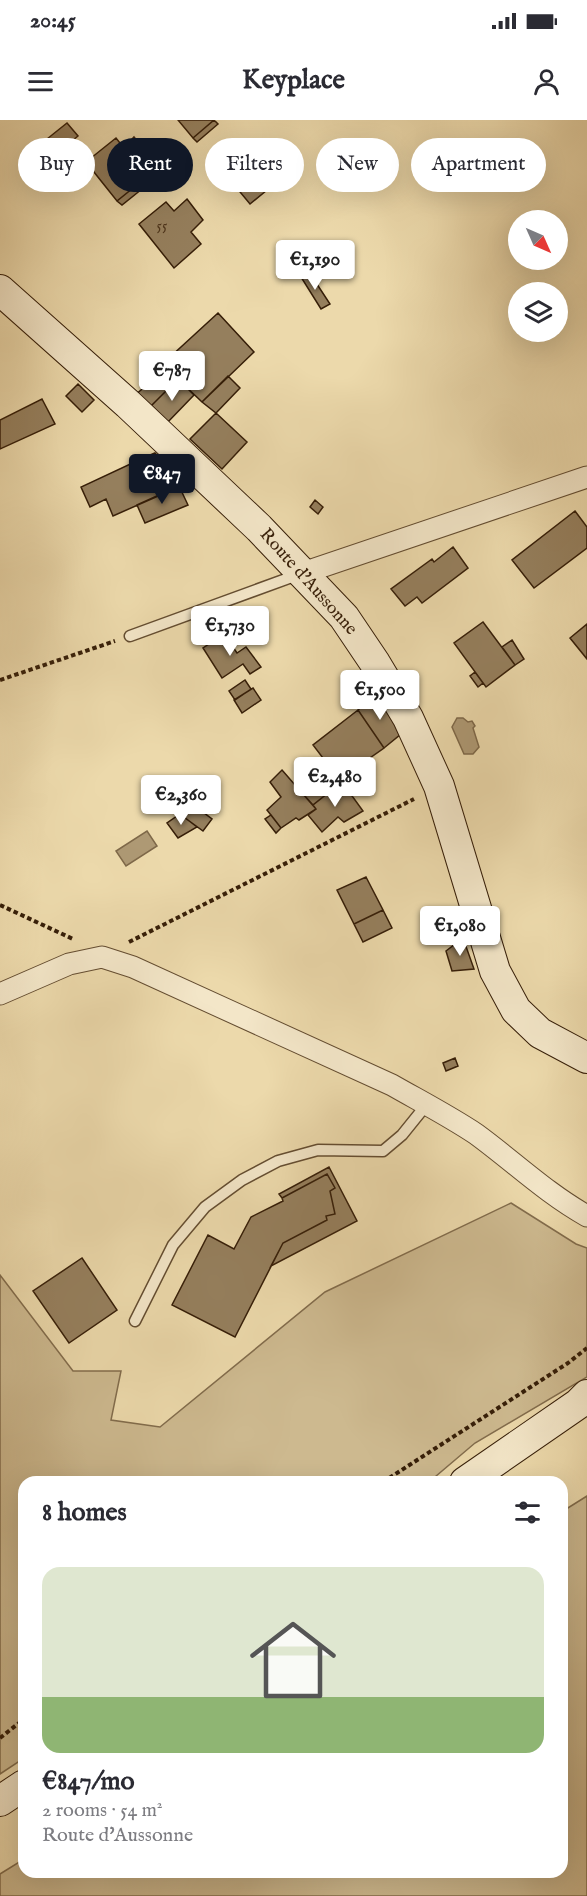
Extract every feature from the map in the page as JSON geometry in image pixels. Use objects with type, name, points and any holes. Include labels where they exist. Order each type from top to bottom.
[{"type":"main road","name":"Route d'Aussonne","points":[[0,290],[128,404],[259,528],[344,617],[408,718],[439,786],[495,971],[516,1010],[540,1033],[587,1058]]},
{"type":"main road","points":[[474,1476],[584,1400]]},
{"type":"main road","points":[[0,1801],[18,1789]]},
{"type":"street","points":[[303,573],[587,477]]},
{"type":"street","points":[[0,994],[69,964],[102,957],[133,967],[392,1085],[427,1104],[475,1133],[564,1203],[587,1216]]},
{"type":"lane","points":[[130,636],[303,573]]},
{"type":"lane","points":[[135,1321],[173,1245],[205,1207],[242,1180],[278,1161],[318,1150],[383,1151],[402,1135],[427,1104]]},
{"type":"path","points":[[0,680],[130,636]]},
{"type":"path","points":[[0,905],[86,945],[102,957],[439,786]]},
{"type":"path","points":[[392,1476],[568,1363],[587,1348]]},
{"type":"path","points":[[0,1738],[18,1724]]},
{"type":"shaded area","points":[[457,718],[472,721],[475,726],[473,728],[479,747],[473,754],[464,754],[452,727]]},
{"type":"shaded area","points":[[147,831],[157,846],[126,866],[116,851]]},
{"type":"shaded area","points":[[511,1203],[576,1244],[587,1248],[587,1377],[475,1443],[436,1476],[18,1476],[18,1762],[0,1774],[0,1275],[73,1371],[121,1371],[111,1420],[160,1427],[325,1292]]},
{"type":"shaded area","points":[[587,1496],[587,1896],[0,1896],[0,1874],[18,1863],[18,1878],[568,1878],[568,1508]]},
{"type":"building","points":[[178,120],[214,120],[193,138]]},
{"type":"building","points":[[214,120],[218,124],[197,142],[193,138]]},
{"type":"building","points":[[67,123],[78,136],[76,138],[48,138]]},
{"type":"building","points":[[107,145],[107,188],[95,173],[95,155]]},
{"type":"building","points":[[110,192],[128,192],[117,201]]},
{"type":"building","points":[[128,192],[138,192],[122,205],[117,201]]},
{"type":"building","points":[[240,192],[265,192],[250,204]]},
{"type":"building","points":[[187,199],[203,220],[191,232],[201,244],[174,268],[139,224],[166,202],[174,211]]},
{"type":"building","points":[[309,272],[330,304],[321,309],[301,277]]},
{"type":"building","points":[[218,313],[254,352],[202,402],[178,379],[149,408],[134,396],[148,384],[144,381]]},
{"type":"building","points":[[228,376],[240,388],[216,413],[202,402]]},
{"type":"building","points":[[178,379],[194,395],[166,424],[149,408]]},
{"type":"building","points":[[78,384],[94,400],[82,412],[66,396]]},
{"type":"building","points":[[42,399],[55,424],[0,449],[0,420]]},
{"type":"building","points":[[216,413],[247,442],[222,469],[190,439]]},
{"type":"building","points":[[155,453],[186,483],[158,496],[141,459]]},
{"type":"building","points":[[141,459],[158,496],[113,516],[106,499],[90,507],[81,487]]},
{"type":"building","points":[[179,486],[188,505],[145,523],[137,505]]},
{"type":"building","points":[[315,500],[323,507],[318,514],[310,507]]},
{"type":"building","points":[[575,511],[587,527],[587,548],[534,588],[512,560]]},
{"type":"building","points":[[453,547],[468,568],[422,603],[417,597],[405,606],[391,589],[432,559],[434,562]]},
{"type":"building","points":[[483,622],[515,665],[486,687],[454,643]]},
{"type":"building","points":[[587,624],[587,659],[570,638]]},
{"type":"building","points":[[224,634],[237,653],[246,647],[261,667],[250,674],[243,664],[222,678],[203,648]]},
{"type":"building","points":[[512,640],[524,659],[515,665],[502,647]]},
{"type":"building","points":[[475,672],[483,683],[478,687],[470,676]]},
{"type":"building","points":[[245,680],[251,689],[235,700],[229,691]]},
{"type":"building","points":[[253,688],[261,700],[242,713],[234,700]]},
{"type":"building","points":[[377,694],[401,734],[384,748],[358,710]]},
{"type":"building","points":[[358,710],[384,748],[357,767],[367,785],[352,796],[313,745]]},
{"type":"building","points":[[321,764],[325,770],[329,766],[342,782],[313,805],[295,785]]},
{"type":"building","points":[[282,770],[316,809],[281,828],[267,810],[281,797],[270,782]]},
{"type":"building","points":[[342,782],[363,811],[344,822],[338,817],[322,832],[308,815],[316,809],[313,805]]},
{"type":"building","points":[[187,800],[212,819],[203,831],[177,812]]},
{"type":"building","points":[[180,814],[197,827],[178,838],[167,823]]},
{"type":"building","points":[[271,815],[281,828],[276,833],[265,819]]},
{"type":"building","points":[[366,877],[383,910],[354,924],[337,890]]},
{"type":"building","points":[[383,910],[392,928],[363,942],[354,924]]},
{"type":"building","points":[[463,938],[474,969],[452,971],[446,951]]},
{"type":"building","points":[[455,1058],[458,1066],[446,1071],[443,1063]]},
{"type":"building","points":[[329,1167],[357,1221],[271,1266],[283,1243],[327,1220],[326,1216],[335,1214],[330,1191],[335,1188],[327,1174],[282,1198],[279,1194]]},
{"type":"building","points":[[327,1174],[335,1188],[330,1191],[335,1214],[326,1216],[327,1220],[283,1243],[235,1337],[172,1305],[208,1235],[234,1249],[251,1217],[283,1201],[282,1198]]},
{"type":"building","points":[[82,1258],[117,1310],[69,1343],[33,1291]]}]
